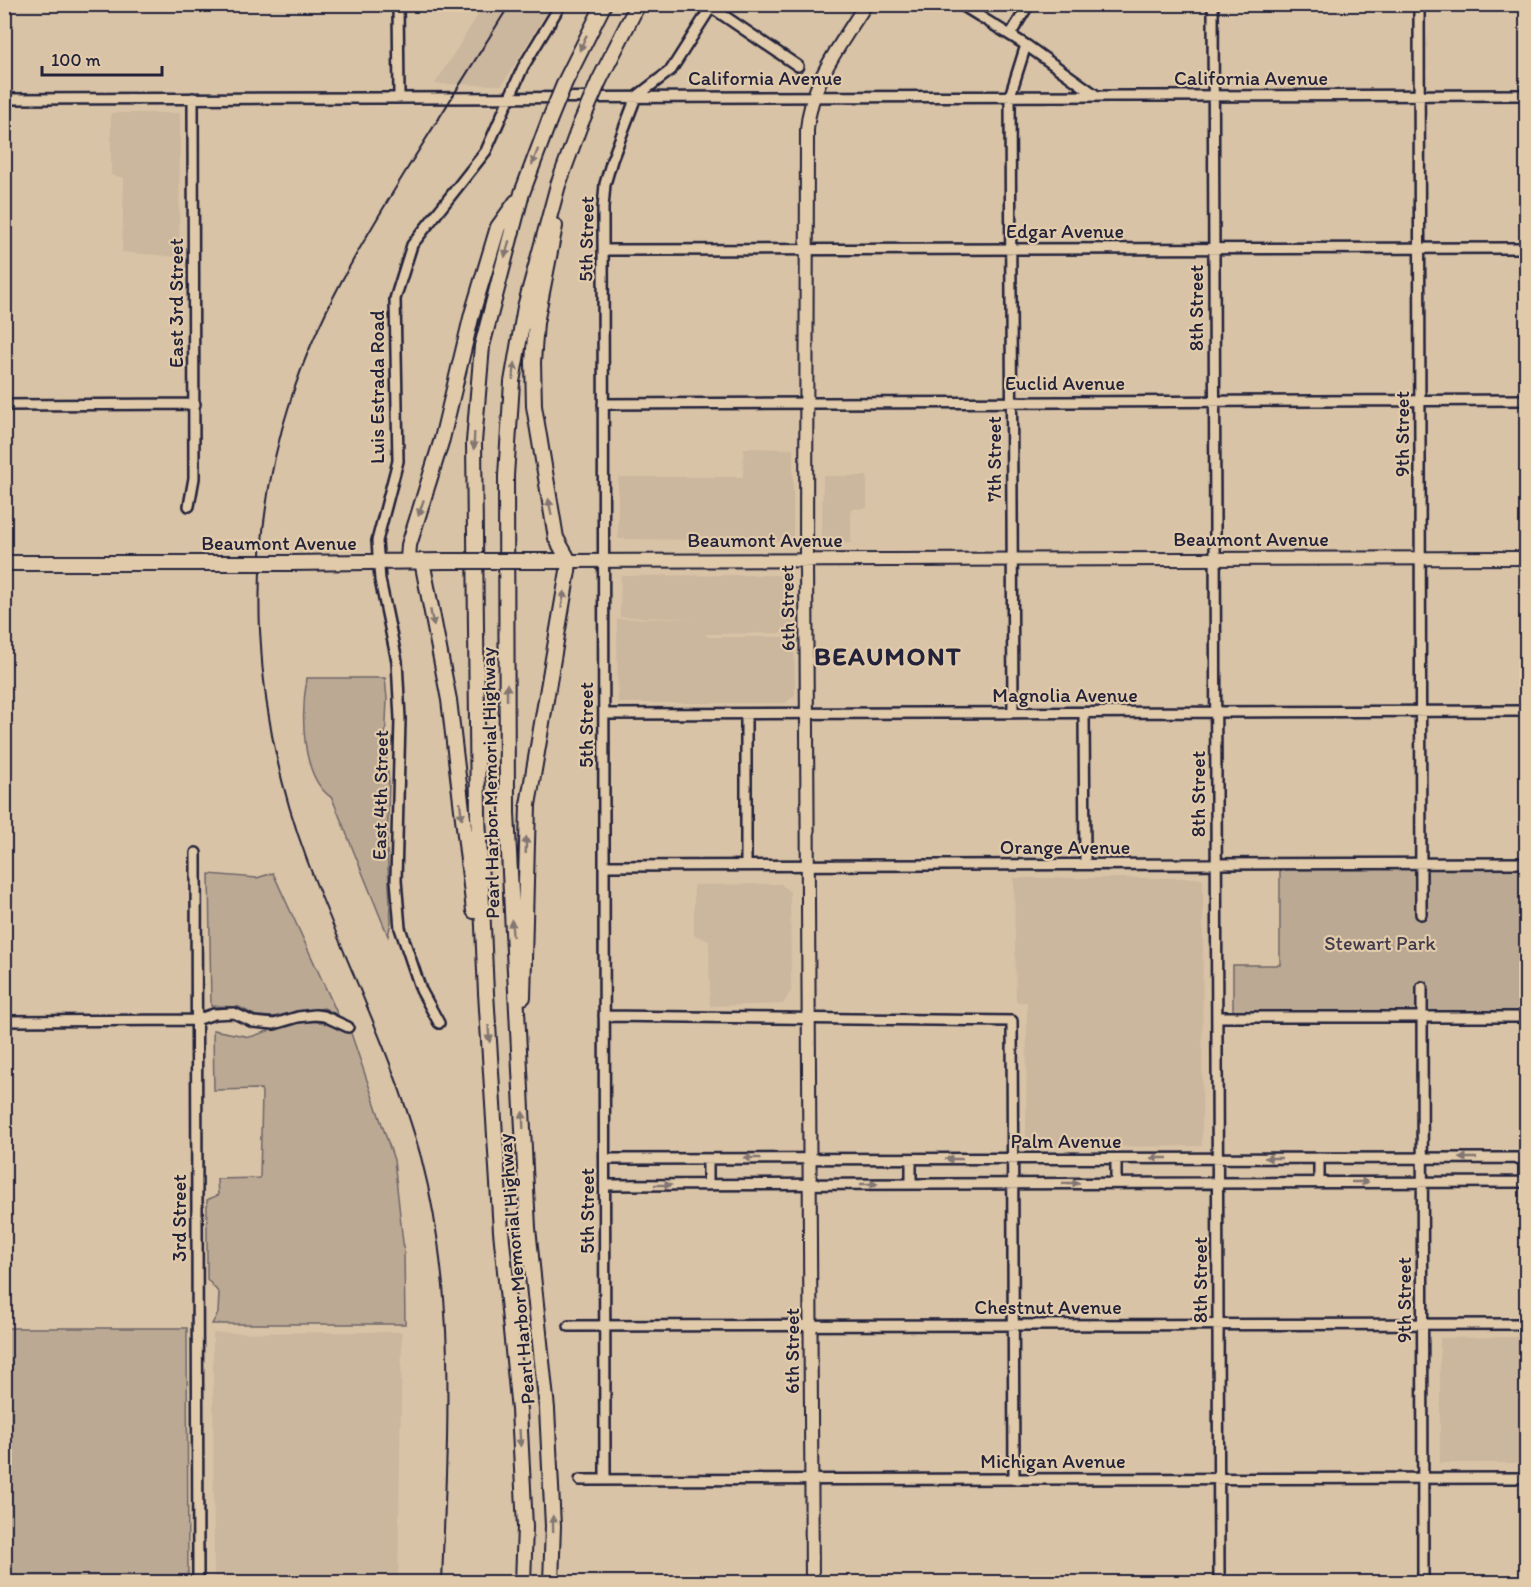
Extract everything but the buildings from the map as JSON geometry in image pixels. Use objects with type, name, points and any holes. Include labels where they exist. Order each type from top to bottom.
[{"type":"highway","name":"Pearl Harbor Memorial Highway","points":[[523,1582],[525,1527],[519,1410],[501,1231],[477,814],[474,442],[482,346],[522,193],[565,82],[604,4]]},
{"type":"highway","name":"Pearl Harbor Memorial Highway","points":[[551,1582],[553,1526],[548,1409],[528,1228],[507,813],[506,476],[512,382],[525,307],[544,233],[574,139],[599,81],[638,4]]},
{"type":"highway","points":[[519,1029],[525,982],[528,805],[568,561],[556,538],[534,406],[533,362],[543,281],[574,139]]},
{"type":"highway","points":[[486,993],[466,858],[449,700],[415,561],[409,546],[442,439],[472,314],[498,227],[522,193]]},
{"type":"highway","name":"Beaumont Avenue","points":[[4,563],[568,561]]},
{"type":"main road","name":"6th Street","points":[[812,1582],[806,560],[807,130],[813,97],[828,66],[866,4]]},
{"type":"main road","name":"Beaumont Avenue","points":[[568,561],[1527,558]]},
{"type":"street","points":[[398,4],[399,96]]},
{"type":"street","name":"Luis Estrada Road","points":[[378,561],[377,541],[398,461],[395,298],[412,245],[486,151],[509,96],[561,4]]},
{"type":"street","points":[[960,4],[1026,45],[1097,96]]},
{"type":"street","points":[[1010,35],[1029,4]]},
{"type":"street","name":"8th Street","points":[[1213,4],[1219,1582]]},
{"type":"street","name":"9th Street","points":[[1419,4],[1421,914]]},
{"type":"street","points":[[636,97],[671,70],[712,6],[798,66]]},
{"type":"street","name":"7th Street","points":[[1013,713],[1010,96],[1026,45]]},
{"type":"street","name":"California Avenue","points":[[4,99],[399,96],[1527,95]]},
{"type":"street","name":"5th Street","points":[[605,1480],[603,250],[605,184],[636,97]]},
{"type":"street","name":"East 3rd Street","points":[[189,506],[194,478],[195,404],[193,98]]},
{"type":"street","name":"Edgar Avenue","points":[[603,250],[1527,248]]},
{"type":"street","name":"Euclid Avenue","points":[[603,404],[1527,400]]},
{"type":"street","points":[[4,405],[195,404]]},
{"type":"street","name":"East 4th Street","points":[[378,561],[398,662],[400,719],[396,880],[400,928],[421,990],[439,1023]]},
{"type":"street","name":"Magnolia Avenue","points":[[604,714],[1527,711]]},
{"type":"street","points":[[1084,713],[1085,864]]},
{"type":"street","points":[[746,714],[746,865]]},
{"type":"street","name":"3rd Street","points":[[196,852],[198,1582]]},
{"type":"street","name":"Orange Avenue","points":[[604,866],[1527,863]]},
{"type":"street","name":"9th Street","points":[[1422,987],[1423,1582]]},
{"type":"street","points":[[4,1021],[196,1020],[214,1014],[234,1012],[253,1022],[274,1024],[298,1017],[324,1016],[348,1027]]},
{"type":"street","points":[[604,1016],[1012,1021],[1014,1479]]},
{"type":"street","points":[[1217,1017],[1527,1017]]},
{"type":"street","points":[[1320,1158],[1320,1182]]},
{"type":"street","points":[[605,1185],[1525,1182],[1525,1158]]},
{"type":"street","name":"Palm Avenue","points":[[605,1159],[1525,1158]]},
{"type":"street","points":[[708,1159],[708,1185]]},
{"type":"street","points":[[911,1159],[911,1184]]},
{"type":"street","points":[[1116,1159],[1116,1183]]},
{"type":"street","name":"Chestnut Avenue","points":[[569,1326],[1527,1324]]},
{"type":"street","name":"Michigan Avenue","points":[[580,1480],[1527,1478]]},
{"type":"shaded area","points":[[484,5],[551,5],[502,85],[435,84]]},
{"type":"shaded area","points":[[111,113],[180,113],[179,257],[122,252],[124,178],[111,175]]},
{"type":"shaded area","points":[[744,448],[793,449],[793,541],[618,539],[618,477],[743,477]]},
{"type":"shaded area","points":[[823,476],[867,476],[867,508],[851,509],[851,543],[822,543]]},
{"type":"shaded area","points":[[787,575],[792,579],[794,633],[706,634],[707,637],[794,637],[795,695],[786,703],[618,703],[617,619],[707,618],[620,617],[621,576]]},
{"type":"shaded area","points":[[1014,878],[1196,878],[1203,880],[1202,1146],[1026,1147],[1027,1002],[1016,1002]]},
{"type":"shaded area","points":[[781,884],[790,892],[791,991],[783,1004],[710,1006],[709,941],[694,935],[694,885]]},
{"type":"shaded area","points":[[402,1332],[398,1582],[214,1582],[213,1333]]},
{"type":"shaded area","points":[[1526,1337],[1526,1463],[1440,1463],[1440,1338]]},
{"type":"green space","points":[[307,678],[385,678],[387,699],[385,744],[389,784],[387,847],[391,922],[388,936],[332,798],[321,788],[308,760],[304,725]]},
{"type":"green space","name":"Stewart Park","points":[[1526,867],[1526,1018],[1233,1015],[1233,965],[1280,965],[1280,868]]},
{"type":"green space","points":[[273,873],[338,1015],[324,1008],[273,1017],[256,1016],[239,1007],[211,1006],[209,874],[257,878]]},
{"type":"green space","points":[[298,1021],[324,1022],[351,1033],[394,1160],[404,1252],[405,1324],[212,1324],[218,1313],[219,1293],[207,1279],[207,1200],[218,1195],[217,1179],[260,1178],[262,1093],[261,1089],[214,1090],[213,1030],[250,1037]]},
{"type":"green space","points":[[5,1328],[187,1328],[188,1582],[5,1582]]},
{"type":"railway","points":[[442,1582],[447,1368],[441,1262],[433,1209],[421,1157],[397,1081],[321,897],[289,804],[274,747],[265,689],[260,631],[260,572],[265,514],[275,456],[291,399],[315,336],[344,277],[377,219],[510,4]]},
{"type":"district","name":"BEAUMONT","points":[[888,656]]}]
